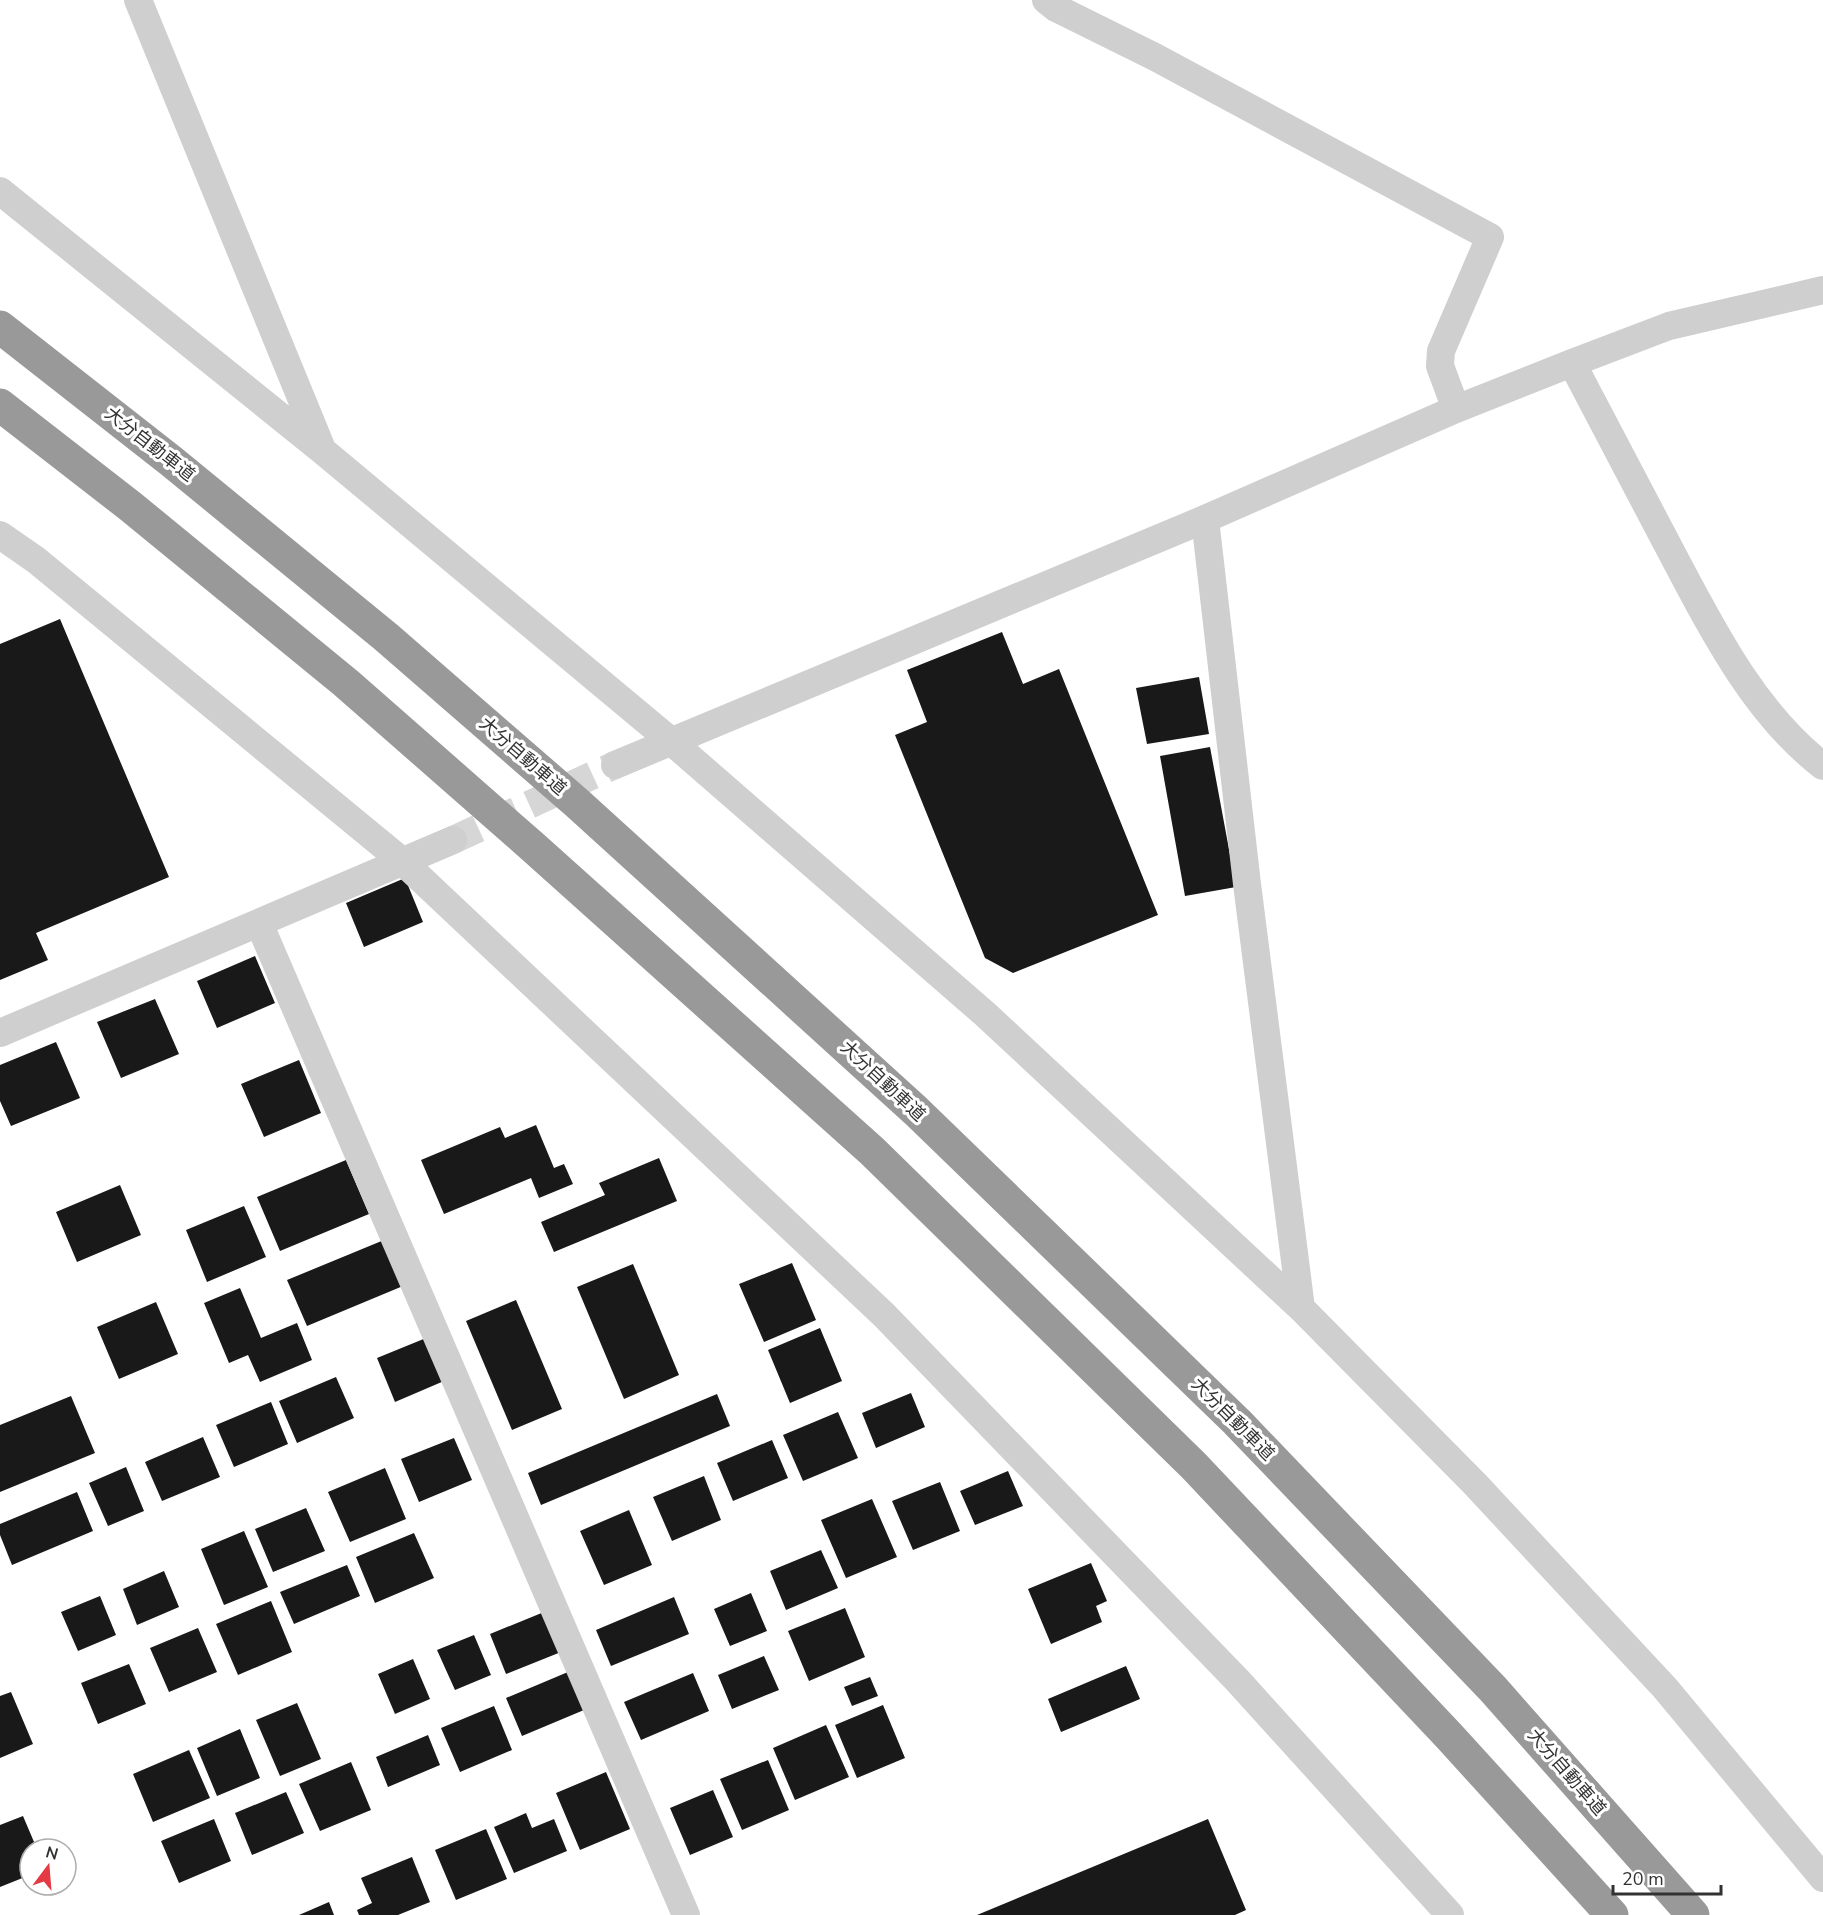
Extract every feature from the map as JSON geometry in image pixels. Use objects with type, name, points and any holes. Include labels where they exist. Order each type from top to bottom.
[{"type":"highway","name":"大分自動車道","points":[[0,327],[171,461],[386,637],[577,802],[916,1111],[1245,1431],[1493,1689],[1693,1915]]},
{"type":"highway","points":[[0,405],[130,506],[346,683],[872,1151],[1194,1466],[1449,1736],[1612,1915]]},
{"type":"street","points":[[138,0],[323,451]]},
{"type":"street","points":[[1046,0],[1056,8],[1155,57],[1490,237],[1441,351],[1440,366],[1456,409]]},
{"type":"street","points":[[0,191],[323,451],[672,742],[985,1014],[1301,1308],[1475,1484],[1665,1688],[1823,1878]]},
{"type":"street","points":[[615,765],[1205,519],[1456,409],[1572,363],[1669,326],[1823,290]]},
{"type":"street","points":[[1572,363],[1701,608],[1731,658],[1779,725],[1800,748],[1823,766]]},
{"type":"street","points":[[1205,519],[1247,884],[1301,1308]]},
{"type":"street","points":[[0,535],[36,560],[402,861],[884,1315],[1238,1681],[1450,1915]]},
{"type":"street","points":[[0,1033],[453,840]]},
{"type":"street","points":[[259,923],[686,1915]]},
{"type":"building","points":[[60,619],[169,877],[36,933],[48,960],[0,980],[0,644]]},
{"type":"building","points":[[1002,632],[1023,684],[1059,669],[1158,915],[1013,973],[985,958],[895,735],[927,722],[907,670]]},
{"type":"building","points":[[1199,677],[1209,734],[1147,744],[1136,688]]},
{"type":"building","points":[[1210,747],[1236,887],[1185,896],[1160,756]]},
{"type":"building","points":[[405,878],[423,922],[364,947],[346,903]]},
{"type":"building","points":[[255,956],[275,1003],[217,1028],[197,981]]},
{"type":"building","points":[[155,999],[179,1054],[121,1078],[97,1022]]},
{"type":"building","points":[[56,1042],[80,1098],[11,1126],[0,1101],[0,1065]]},
{"type":"building","points":[[299,1060],[321,1113],[264,1137],[241,1084]]},
{"type":"building","points":[[536,1125],[554,1168],[564,1164],[573,1184],[539,1198],[531,1178],[444,1214],[421,1160],[500,1127],[505,1138]]},
{"type":"building","points":[[659,1158],[677,1201],[554,1252],[541,1222],[605,1195],[599,1183]]},
{"type":"building","points":[[346,1160],[369,1214],[280,1251],[257,1197]]},
{"type":"building","points":[[120,1185],[141,1235],[77,1262],[56,1212]]},
{"type":"building","points":[[244,1206],[266,1257],[207,1282],[186,1230]]},
{"type":"building","points":[[384,1240],[403,1286],[307,1326],[287,1280]]},
{"type":"building","points":[[792,1263],[816,1320],[764,1342],[739,1284]]},
{"type":"building","points":[[633,1264],[679,1375],[624,1399],[577,1287]]},
{"type":"building","points":[[240,1288],[261,1338],[297,1323],[312,1360],[260,1382],[248,1355],[229,1363],[204,1303]]},
{"type":"building","points":[[516,1300],[562,1409],[512,1430],[466,1321]]},
{"type":"building","points":[[156,1302],[178,1354],[119,1379],[97,1327]]},
{"type":"building","points":[[820,1328],[842,1381],[790,1403],[768,1350]]},
{"type":"building","points":[[426,1338],[444,1381],[395,1402],[377,1358]]},
{"type":"building","points":[[336,1377],[354,1418],[297,1443],[279,1401]]},
{"type":"building","points":[[911,1393],[925,1427],[876,1448],[862,1413]]},
{"type":"building","points":[[717,1394],[730,1426],[541,1505],[528,1473]]},
{"type":"building","points":[[71,1396],[95,1453],[0,1492],[0,1425]]},
{"type":"building","points":[[271,1402],[288,1444],[234,1467],[216,1425]]},
{"type":"building","points":[[838,1412],[858,1458],[803,1481],[783,1435]]},
{"type":"building","points":[[203,1437],[220,1477],[162,1501],[145,1462]]},
{"type":"building","points":[[454,1438],[472,1480],[419,1502],[401,1459]]},
{"type":"building","points":[[772,1440],[788,1478],[733,1501],[717,1463]]},
{"type":"building","points":[[126,1467],[144,1511],[108,1526],[89,1483]]},
{"type":"building","points":[[385,1468],[406,1519],[350,1542],[328,1492]]},
{"type":"building","points":[[1008,1471],[1023,1506],[975,1525],[960,1491]]},
{"type":"building","points":[[704,1476],[721,1520],[672,1541],[653,1497]]},
{"type":"building","points":[[940,1482],[960,1531],[913,1550],[892,1501]]},
{"type":"building","points":[[77,1492],[93,1531],[12,1565],[0,1535],[0,1524]]},
{"type":"building","points":[[872,1499],[897,1557],[846,1578],[821,1520]]},
{"type":"building","points":[[306,1508],[325,1551],[273,1572],[255,1529]]},
{"type":"building","points":[[629,1510],[652,1565],[604,1585],[580,1531]]},
{"type":"building","points":[[244,1531],[268,1587],[224,1605],[201,1549]]},
{"type":"building","points":[[414,1533],[434,1578],[375,1603],[356,1557]]},
{"type":"building","points":[[821,1550],[838,1588],[786,1610],[770,1571]]},
{"type":"building","points":[[1091,1563],[1107,1601],[1096,1606],[1102,1622],[1051,1644],[1028,1589]]},
{"type":"building","points":[[347,1565],[360,1596],[294,1624],[280,1592]]},
{"type":"building","points":[[164,1571],[179,1607],[137,1625],[123,1589]]},
{"type":"building","points":[[751,1593],[767,1631],[730,1646],[714,1609]]},
{"type":"building","points":[[100,1596],[116,1635],[78,1651],[61,1612]]},
{"type":"building","points":[[674,1597],[689,1634],[611,1666],[596,1630]]},
{"type":"building","points":[[271,1601],[292,1652],[238,1675],[216,1624]]},
{"type":"building","points":[[845,1608],[865,1657],[809,1681],[788,1631]]},
{"type":"building","points":[[544,1612],[561,1652],[506,1674],[490,1634]]},
{"type":"building","points":[[198,1628],[217,1672],[169,1692],[150,1648]]},
{"type":"building","points":[[474,1635],[491,1675],[455,1690],[437,1650]]},
{"type":"building","points":[[764,1656],[779,1690],[732,1709],[718,1675]]},
{"type":"building","points":[[413,1659],[430,1699],[395,1714],[378,1674]]},
{"type":"building","points":[[129,1664],[146,1704],[98,1724],[81,1683]]},
{"type":"building","points":[[1126,1666],[1140,1699],[1061,1732],[1048,1699]]},
{"type":"building","points":[[568,1672],[584,1710],[522,1736],[506,1698]]},
{"type":"building","points":[[693,1673],[709,1711],[641,1740],[624,1702]]},
{"type":"building","points":[[870,1677],[878,1696],[852,1706],[844,1687]]},
{"type":"building","points":[[11,1692],[33,1744],[0,1758],[0,1696]]},
{"type":"building","points":[[297,1703],[321,1759],[280,1776],[256,1720]]},
{"type":"building","points":[[883,1705],[905,1758],[857,1778],[835,1725]]},
{"type":"building","points":[[494,1706],[512,1750],[460,1772],[441,1728]]},
{"type":"building","points":[[826,1725],[849,1777],[795,1800],[773,1748]]},
{"type":"building","points":[[240,1729],[260,1778],[217,1796],[197,1748]]},
{"type":"building","points":[[428,1735],[440,1765],[388,1787],[376,1757]]},
{"type":"building","points":[[189,1750],[210,1798],[153,1822],[133,1774]]},
{"type":"building","points":[[768,1760],[789,1810],[742,1830],[720,1779]]},
{"type":"building","points":[[351,1762],[371,1810],[320,1831],[299,1784]]},
{"type":"building","points":[[606,1772],[630,1829],[580,1850],[556,1793]]},
{"type":"building","points":[[713,1790],[733,1837],[690,1855],[670,1808]]},
{"type":"building","points":[[286,1792],[304,1833],[252,1855],[235,1813]]},
{"type":"building","points":[[526,1813],[532,1828],[554,1819],[567,1851],[514,1873],[494,1827]]},
{"type":"building","points":[[23,1816],[32,1837],[18,1837],[18,1880],[0,1887],[0,1825]]},
{"type":"building","points":[[214,1819],[231,1861],[179,1883],[161,1841]]},
{"type":"building","points":[[1208,1819],[1246,1910],[1235,1915],[977,1915]]},
{"type":"building","points":[[486,1829],[507,1879],[456,1900],[435,1850]]},
{"type":"building","points":[[412,1857],[430,1902],[398,1915],[359,1915],[357,1910],[372,1903],[361,1878]]},
{"type":"building","points":[[329,1902],[334,1915],[299,1915]]},
{"type":"tunnel","points":[[453,840],[615,765]]}]
